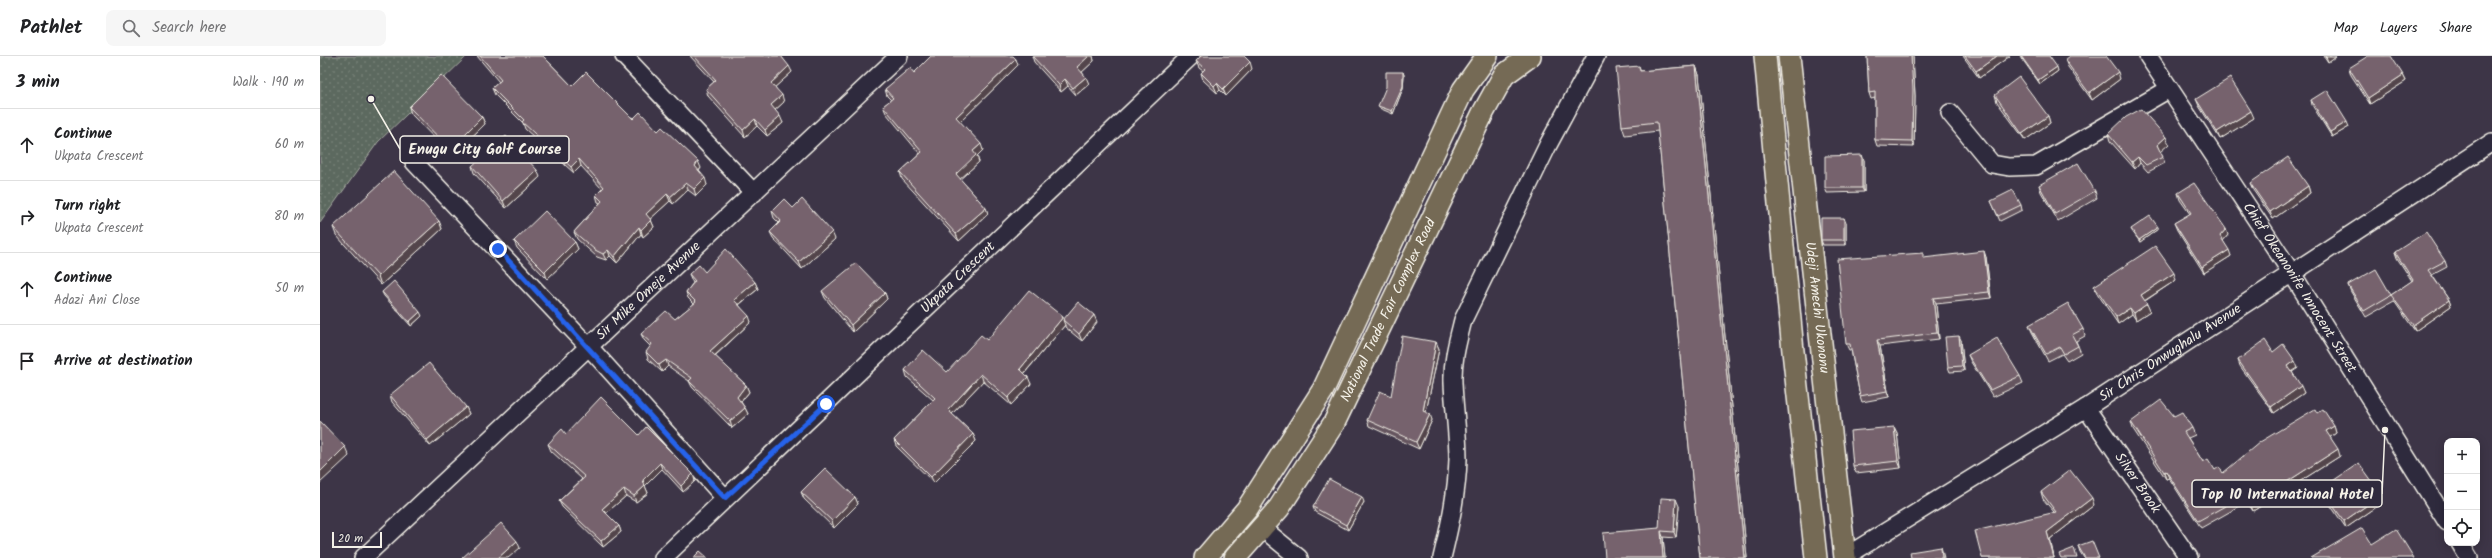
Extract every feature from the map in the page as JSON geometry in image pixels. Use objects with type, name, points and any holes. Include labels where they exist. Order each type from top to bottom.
[{"type":"main road","name":"National Trade Fair Complex Road","points":[[1205,558],[1247,509],[1323,390],[1463,90],[1487,56]]},
{"type":"main road","name":"National Trade Fair Complex Road","points":[[1235,558],[1279,508],[1334,423],[1445,191],[1504,75],[1530,56]]},
{"type":"main road","name":"Udeji Amechi Ukononu","points":[[1765,56],[1792,343],[1816,558]]},
{"type":"main road","name":"Udeji Amechi Ukononu","points":[[1789,56],[1845,557]]},
{"type":"street","points":[[624,56],[754,193]]},
{"type":"street","name":"Sir Mike Omeje Avenue","points":[[363,558],[589,348],[899,56]]},
{"type":"street","name":"Ukpata Crescent","points":[[663,558],[1191,56]]},
{"type":"street","points":[[1442,558],[1452,517],[1456,492],[1458,458],[1453,381],[1456,347],[1463,320],[1548,145],[1596,56]]},
{"type":"street","name":"Chief Okeanonife Innocent Street","points":[[2148,56],[2291,272],[2444,517]]},
{"type":"street","points":[[1950,113],[1992,164],[2024,168],[2036,166],[2169,89]]},
{"type":"street","name":"Sir Chris Onwughalu Avenue","points":[[1845,557],[2086,408],[2291,272],[2492,142]]},
{"type":"street","points":[[414,162],[589,348],[725,498]]},
{"type":"street","name":"Silver Brook","points":[[2086,408],[2189,558]]},
{"type":"street","points":[[1261,527],[1299,558]]},
{"type":"street","points":[[2462,546],[2469,558]]},
{"type":"green space","points":[[320,56],[467,56],[378,142],[320,223]]},
{"type":"building","points":[[480,56],[543,56],[572,86],[586,72],[633,119],[640,112],[658,131],[662,127],[698,161],[695,166],[705,178],[694,189],[686,183],[670,197],[667,194],[646,214],[651,220],[641,230],[639,227],[614,257],[608,250],[603,254],[595,250],[574,232],[602,201],[596,195],[604,187],[579,159],[571,167],[522,122],[524,120],[492,88],[501,80]]},
{"type":"building","points":[[694,56],[781,56],[789,66],[771,83],[782,95],[771,105],[780,116],[765,130],[755,119],[743,130],[706,89],[716,80]]},
{"type":"building","points":[[931,56],[1013,56],[1016,59],[956,117],[981,144],[973,151],[976,155],[956,174],[986,208],[956,234],[900,172],[922,152],[883,106],[893,98],[885,89],[910,68],[914,73]]},
{"type":"building","points":[[1032,56],[1089,56],[1077,67],[1086,77],[1073,88],[1065,79],[1059,85]]},
{"type":"building","points":[[1201,56],[1244,56],[1250,62],[1223,89],[1217,83],[1214,86],[1201,73],[1205,69],[1196,61]]},
{"type":"building","points":[[1867,56],[1911,56],[1913,90],[1912,141],[1875,140],[1875,92],[1869,93]]},
{"type":"building","points":[[1965,56],[1997,56],[1976,71]]},
{"type":"building","points":[[2021,56],[2049,56],[2057,67],[2038,80]]},
{"type":"building","points":[[2070,56],[2106,56],[2118,72],[2089,93],[2065,60]]},
{"type":"building","points":[[2368,56],[2391,56],[2403,75],[2368,98],[2349,68]]},
{"type":"building","points":[[1639,66],[1640,71],[1696,66],[1745,558],[1700,558],[1657,122],[1622,126],[1616,68]]},
{"type":"building","points":[[1386,72],[1403,72],[1403,86],[1392,111],[1378,106],[1386,87]]},
{"type":"building","points":[[441,75],[482,117],[450,149],[409,107]]},
{"type":"building","points":[[2019,77],[2048,116],[2022,134],[1995,95]]},
{"type":"building","points":[[2230,78],[2251,111],[2217,132],[2196,99]]},
{"type":"building","points":[[2327,90],[2347,122],[2330,132],[2311,100]]},
{"type":"building","points":[[2141,109],[2166,137],[2157,145],[2163,157],[2146,165],[2138,157],[2132,162],[2108,134],[2126,117]]},
{"type":"building","points":[[506,136],[537,170],[503,201],[472,166]]},
{"type":"building","points":[[1862,155],[1862,188],[1825,188],[1825,156]]},
{"type":"building","points":[[2288,157],[2308,186],[2270,212],[2250,183]]},
{"type":"building","points":[[2078,163],[2095,191],[2055,214],[2039,185]]},
{"type":"building","points":[[394,171],[439,221],[378,276],[333,227]]},
{"type":"building","points":[[2194,183],[2226,229],[2220,236],[2229,250],[2202,267],[2174,223],[2191,213],[2178,193]]},
{"type":"building","points":[[2013,190],[2021,205],[1998,216],[1991,201]]},
{"type":"building","points":[[784,199],[793,208],[802,199],[832,232],[799,262],[770,232],[781,221],[772,211]]},
{"type":"building","points":[[545,211],[575,242],[545,272],[514,241]]},
{"type":"building","points":[[2150,216],[2158,227],[2139,240],[2131,229]]},
{"type":"building","points":[[1821,218],[1844,218],[1844,240],[1821,240]]},
{"type":"building","points":[[2426,232],[2445,261],[2428,270],[2449,300],[2413,325],[2391,295],[2413,280],[2395,252]]},
{"type":"building","points":[[2155,246],[2174,273],[2141,295],[2147,304],[2134,313],[2130,308],[2116,317],[2094,286]]},
{"type":"building","points":[[726,249],[755,282],[734,300],[749,316],[710,351],[746,385],[737,397],[745,408],[730,421],[689,381],[692,378],[666,360],[659,365],[646,352],[652,344],[641,334],[666,311],[675,319],[696,302],[686,292],[695,281],[689,274],[699,265],[705,272]]},
{"type":"building","points":[[1984,251],[1989,292],[1933,298],[1937,333],[1877,340],[1887,391],[1860,396],[1850,344],[1846,344],[1837,259],[1923,253],[1923,258]]},
{"type":"building","points":[[856,263],[885,293],[851,325],[822,291]]},
{"type":"building","points":[[2376,269],[2391,295],[2364,311],[2348,285]]},
{"type":"building","points":[[394,281],[420,312],[409,322],[382,292]]},
{"type":"building","points":[[1029,290],[1063,317],[1020,369],[1028,377],[1008,398],[981,374],[948,410],[973,434],[931,477],[894,440],[935,398],[905,370],[923,350],[947,372],[981,335],[987,340]]},
{"type":"building","points":[[1078,302],[1094,315],[1079,334],[1063,320]]},
{"type":"building","points":[[2068,303],[2083,329],[2072,335],[2078,346],[2064,354],[2060,347],[2046,354],[2029,325]]},
{"type":"building","points":[[1402,336],[1436,342],[1423,411],[1430,414],[1416,442],[1367,420],[1380,391],[1391,396]]},
{"type":"building","points":[[1959,336],[1962,366],[1948,367],[1945,337]]},
{"type":"building","points":[[1997,338],[2020,376],[1990,390],[1968,355]]},
{"type":"building","points":[[2265,340],[2273,352],[2283,344],[2295,361],[2288,366],[2301,386],[2271,407],[2238,360]]},
{"type":"building","points":[[429,363],[466,407],[427,440],[390,395]]},
{"type":"building","points":[[601,397],[639,435],[646,427],[693,474],[681,486],[660,463],[643,480],[645,486],[634,496],[624,489],[602,509],[619,526],[601,541],[559,501],[585,477],[548,444],[562,429],[566,434]]},
{"type":"building","points":[[2161,400],[2174,416],[2182,412],[2192,428],[2184,432],[2203,462],[2208,459],[2215,470],[2219,467],[2223,473],[2260,442],[2315,409],[2317,413],[2323,409],[2334,426],[2326,431],[2338,449],[2251,505],[2245,495],[2198,521],[2166,471],[2164,472],[2131,422]]},
{"type":"building","points":[[320,421],[345,447],[320,472]]},
{"type":"building","points":[[1894,427],[1898,461],[1853,466],[1850,431]]},
{"type":"building","points":[[2359,463],[2375,485],[2369,489],[2376,499],[2344,521],[2321,489]]},
{"type":"building","points":[[825,468],[855,497],[832,521],[801,492]]},
{"type":"building","points":[[2070,470],[2092,498],[2047,532],[2054,558],[1982,558],[1975,531],[2056,512],[2041,492]]},
{"type":"building","points":[[1329,479],[1362,497],[1346,525],[1313,507]]},
{"type":"building","points":[[1661,498],[1676,499],[1674,532],[1661,531],[1663,558],[1605,558],[1603,533],[1659,528]]},
{"type":"building","points":[[501,523],[517,541],[498,558],[462,558]]},
{"type":"building","points":[[2362,528],[2372,544],[2396,529],[2414,558],[2311,558]]},
{"type":"building","points":[[2092,541],[2099,558],[2085,558],[2078,546]]},
{"type":"building","points":[[1941,547],[1942,558],[1911,558],[1910,552]]},
{"type":"building","points":[[2074,548],[2077,558],[2061,558],[2059,554]]},
{"type":"building","points":[[700,551],[708,558],[693,558]]},
{"type":"place","name":"Enugu City Golf Course","points":[[371,99]]},
{"type":"place","name":"Top 10 International Hotel","points":[[2385,430]]},
{"type":"route","points":[[498,249],[725,498],[769,459],[826,404]]}]
